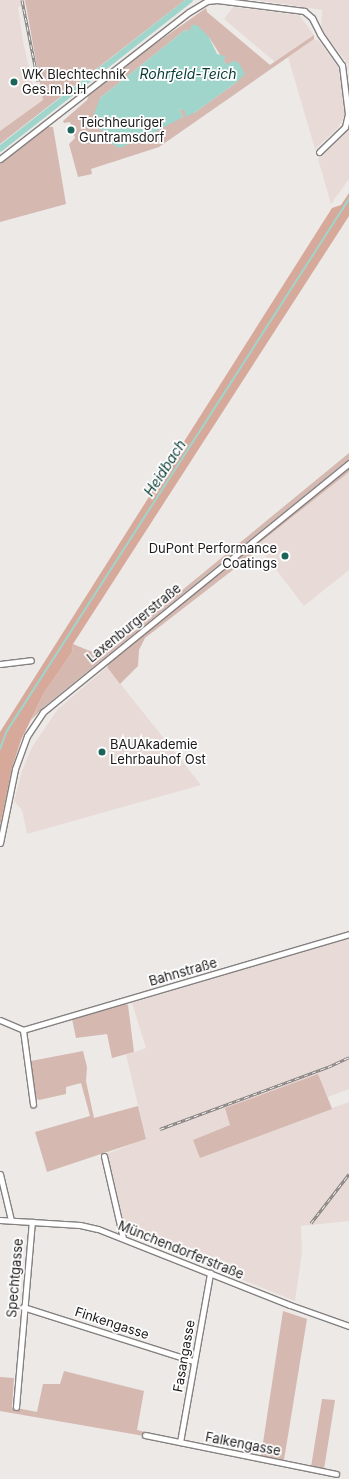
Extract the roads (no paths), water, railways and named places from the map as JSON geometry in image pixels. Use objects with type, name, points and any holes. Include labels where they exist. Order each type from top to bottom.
[{"type":"street","points":[[0,159],[189,12],[207,1],[218,0],[304,11],[312,18],[320,34],[342,65],[348,114],[344,127],[319,152]]},
{"type":"street","name":"Laxenburgerstraße","points":[[0,843],[15,769],[27,736],[43,712],[349,463]]},
{"type":"street","points":[[0,664],[31,660]]},
{"type":"street","name":"Bahnstraße","points":[[23,1030],[349,934]]},
{"type":"street","points":[[0,1020],[23,1030],[33,1104]]},
{"type":"street","points":[[104,1156],[123,1238]]},
{"type":"street","points":[[0,1174],[11,1220]]},
{"type":"street","name":"Münchendorferstraße","points":[[0,1220],[80,1225],[123,1238],[349,1326]]},
{"type":"street","name":"Spechtgasse","points":[[16,1407],[32,1222]]},
{"type":"street","name":"Fasangasse","points":[[180,1442],[193,1361],[210,1273]]},
{"type":"street","name":"Finkengasse","points":[[24,1306],[193,1361]]},
{"type":"street","name":"Falkengasse","points":[[145,1435],[336,1474]]},
{"type":"water","name":"Rohrfeld-Teich","points":[[192,25],[197,25],[209,37],[217,54],[225,56],[224,62],[227,64],[234,61],[239,63],[245,74],[237,82],[194,113],[185,117],[185,111],[179,109],[183,117],[140,140],[119,148],[106,140],[104,132],[98,128],[94,114],[100,98],[185,30],[189,31]]},
{"type":"waterway","points":[[0,149],[190,0]]},
{"type":"waterway","name":"Heidbach","points":[[0,749],[7,731],[349,199]]},
{"type":"railway","points":[[22,0],[38,81]]},
{"type":"railway","points":[[160,1129],[328,1067],[349,1057]]},
{"type":"railway","points":[[311,1223],[349,1174]]},
{"type":"place","name":"WK Blechtechnik Ges.m.b.H","points":[[14,82]]},
{"type":"place","name":"Teichheuriger Guntramsdorf","points":[[71,130]]},
{"type":"place","name":"DuPont Performance Coatings","points":[[285,556]]},
{"type":"place","name":"BAUAkademie Lehrbauhof Ost","points":[[102,752]]}]
